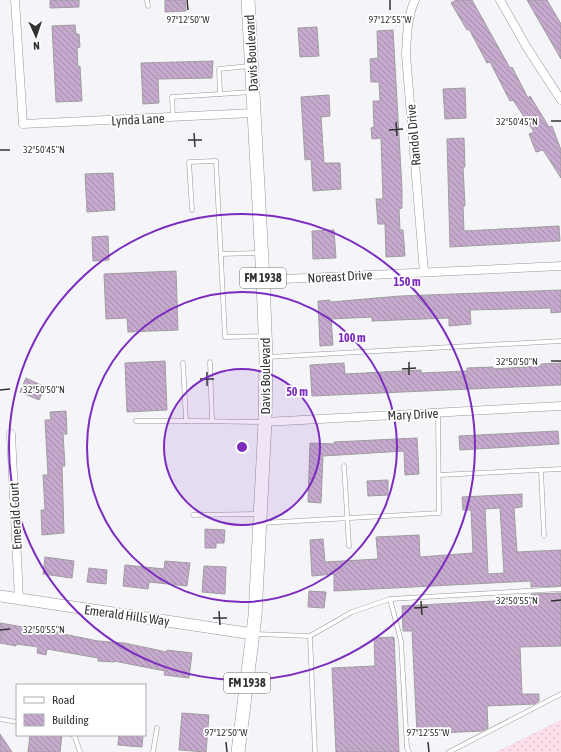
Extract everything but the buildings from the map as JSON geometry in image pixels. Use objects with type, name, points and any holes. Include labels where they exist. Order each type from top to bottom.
[{"type":"main road","name":"Davis Boulevard","points":[[238,752],[253,634],[261,518],[266,358],[248,0]]},
{"type":"street","name":"Lynda Lane","points":[[15,0],[23,124],[254,113]]},
{"type":"street","name":"Randol Drive","points":[[415,0],[411,8],[406,54],[424,272]]},
{"type":"street","points":[[500,0],[526,46],[561,100]]},
{"type":"street","name":"Noreast Drive","points":[[263,280],[561,266]]},
{"type":"street","name":"Mary Drive","points":[[265,422],[561,406]]},
{"type":"street","name":"Emerald Court","points":[[11,434],[19,599]]},
{"type":"street","name":"Emerald Hills Way","points":[[0,596],[253,634]]},
{"type":"lane","points":[[147,0],[148,6]]},
{"type":"lane","points":[[220,94],[219,69],[251,66]]},
{"type":"lane","points":[[173,117],[172,97],[252,92]]},
{"type":"lane","points":[[192,210],[189,162],[216,161],[225,337],[265,336]]},
{"type":"lane","points":[[221,254],[261,253]]},
{"type":"lane","points":[[266,358],[561,341]]},
{"type":"lane","points":[[183,362],[186,421]]},
{"type":"lane","points":[[210,362],[212,421]]},
{"type":"lane","points":[[193,515],[261,518],[347,518],[439,513],[438,412]]},
{"type":"lane","points":[[136,421],[265,422]]},
{"type":"lane","points":[[344,466],[349,546]]},
{"type":"lane","points":[[541,470],[544,536]]},
{"type":"lane","points":[[439,475],[561,470]]},
{"type":"lane","points":[[253,634],[310,636],[352,612],[390,599],[561,589]]},
{"type":"lane","points":[[390,599],[401,641],[407,748],[409,752]]},
{"type":"lane","points":[[310,636],[315,752]]},
{"type":"lane","points":[[449,752],[561,694]]},
{"type":"lane","points":[[0,719],[16,722]]},
{"type":"lane","points":[[153,752],[157,728]]},
{"type":"lane","points":[[74,736],[80,752]]},
{"type":"shaded area","points":[[561,720],[561,752],[496,752]]}]
